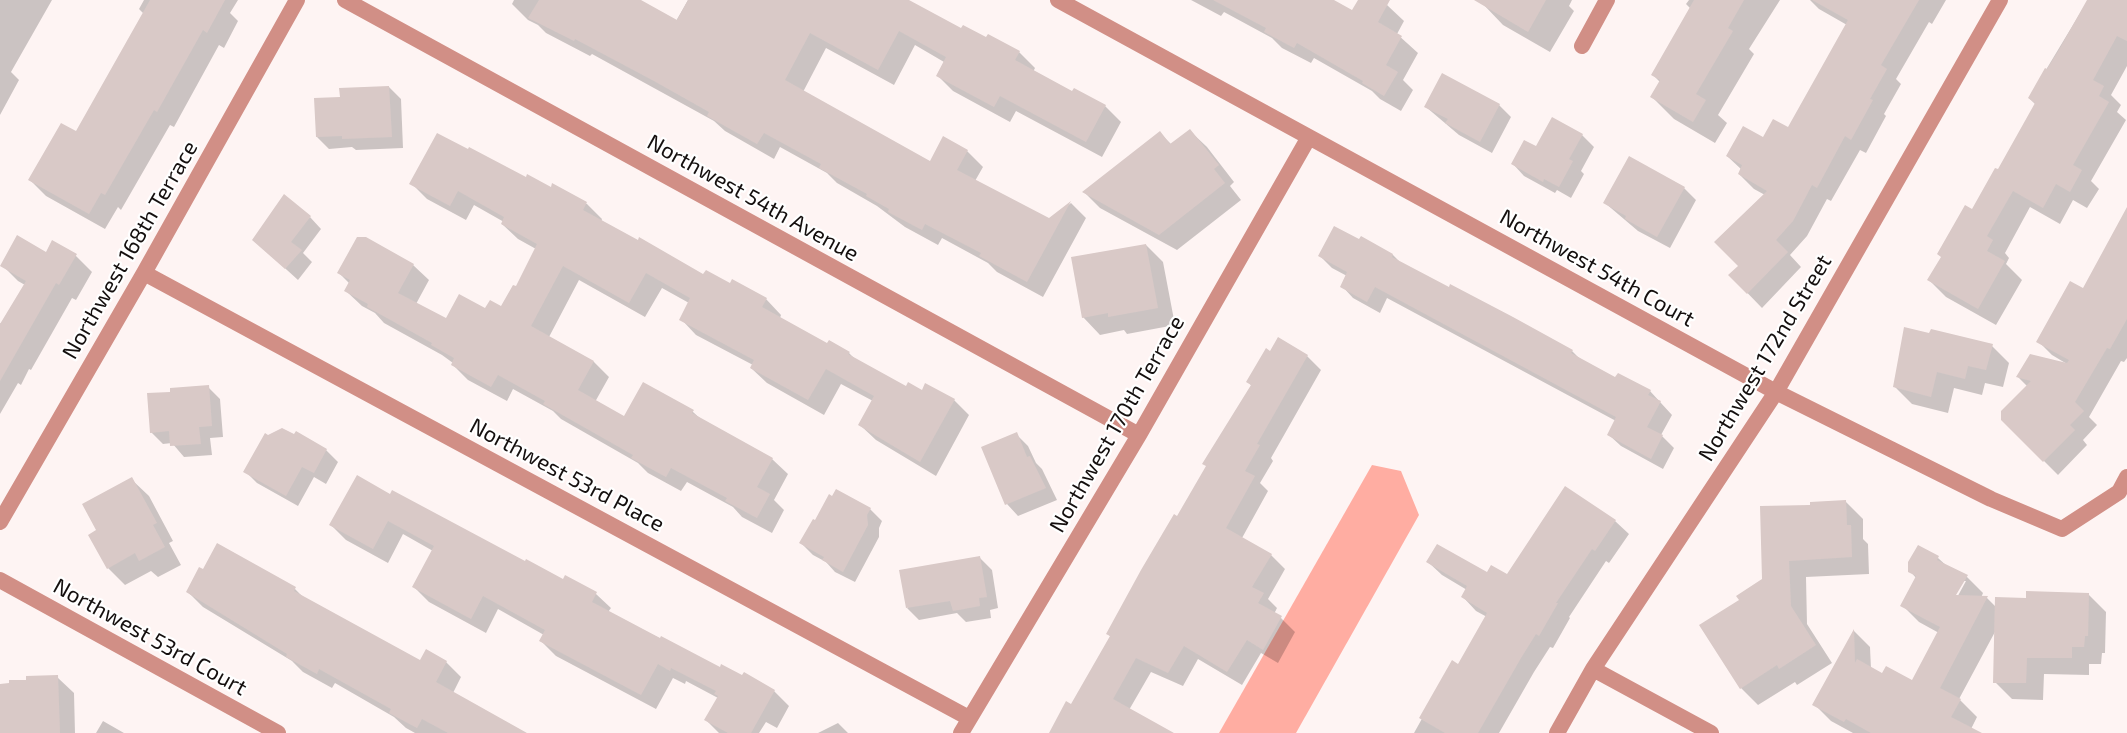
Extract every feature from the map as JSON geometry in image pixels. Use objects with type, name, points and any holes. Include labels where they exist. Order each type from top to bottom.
[{"type":"street","name":"Northwest 168th Terrace","points":[[0,522],[144,273],[297,0]]},
{"type":"street","name":"Northwest 54th Avenue","points":[[345,0],[1138,435]]},
{"type":"street","name":"Northwest 54th Court","points":[[1058,0],[1776,392],[1991,499],[2062,528],[2119,492],[2127,477]]},
{"type":"street","points":[[1582,46],[1607,0]]},
{"type":"street","name":"Northwest 172nd Street","points":[[1557,733],[1593,669],[1776,392],[2000,0]]},
{"type":"street","name":"Northwest 170th Terrace","points":[[961,733],[1138,435],[1309,137]]},
{"type":"street","name":"Northwest 53rd Place","points":[[144,273],[969,718]]},
{"type":"street","name":"Northwest 53rd Court","points":[[0,580],[278,733]]},
{"type":"street","points":[[1593,669],[1711,733]]},
{"type":"shaded area","points":[[1372,465],[1401,471],[1419,515],[1296,733],[1219,733]]},
{"type":"building","points":[[150,0],[225,0],[207,33],[203,30],[157,112],[154,110],[105,195],[101,193],[89,214],[28,180],[61,123],[76,131]]},
{"type":"building","points":[[539,0],[641,0],[677,20],[688,0],[909,0],[961,28],[963,25],[986,37],[988,34],[1020,51],[1015,60],[1072,91],[1074,88],[1106,105],[1086,142],[1000,96],[994,107],[936,76],[946,57],[899,31],[878,70],[810,33],[785,80],[930,161],[943,136],[968,150],[957,170],[1049,218],[1071,201],[1027,282],[979,256],[981,253],[925,224],[922,230],[888,212],[889,209],[866,196],[867,194],[819,168],[821,164],[764,133],[757,144],[707,116],[709,112],[654,81],[575,39],[574,41],[528,18]]},
{"type":"building","points":[[1213,0],[1334,0],[1352,10],[1358,0],[1390,0],[1378,22],[1402,36],[1386,65],[1398,72],[1384,96],[1362,83],[1363,81],[1297,43],[1294,48],[1264,32],[1266,28]]},
{"type":"building","points":[[1474,0],[1546,0],[1528,32]]},
{"type":"building","points":[[1694,0],[1744,0],[1728,28],[1733,31],[1696,94],[1706,100],[1693,122],[1650,97],[1660,80],[1651,75]]},
{"type":"building","points":[[1812,0],[1919,0],[1881,65],[1887,69],[1851,140],[1845,136],[1817,188],[1812,185],[1793,221],[1776,240],[1788,252],[1747,294],[1728,275],[1738,266],[1714,242],[1767,191],[1738,174],[1742,165],[1726,156],[1743,126],[1763,137],[1773,119],[1788,127],[1848,20]]},
{"type":"building","points":[[2087,0],[2127,0],[2127,41],[2117,36],[2093,80],[2104,86],[2099,96],[2109,102],[2073,165],[2082,170],[2070,192],[2056,184],[2043,208],[2013,191],[1987,236],[1993,240],[1987,251],[2005,261],[1978,309],[1927,280],[1941,257],[1937,254],[1965,205],[1972,209],[1995,168],[1998,169],[2035,103],[2028,98]]},
{"type":"building","points":[[1442,73],[1500,104],[1480,142],[1445,123],[1448,119],[1424,107]]},
{"type":"building","points":[[389,86],[392,137],[342,139],[342,136],[316,137],[314,98],[340,97],[339,88]]},
{"type":"building","points":[[1552,117],[1583,134],[1569,159],[1573,161],[1559,187],[1544,179],[1543,182],[1511,164],[1524,140],[1536,146]]},
{"type":"building","points":[[1190,129],[1219,165],[1214,169],[1225,183],[1159,235],[1082,192],[1160,131],[1170,144]]},
{"type":"building","points":[[437,133],[526,177],[527,174],[551,187],[552,183],[587,202],[583,210],[638,240],[639,237],[703,274],[706,270],[730,283],[732,279],[767,298],[762,307],[827,343],[829,340],[850,352],[848,354],[906,386],[908,382],[922,390],[925,383],[955,399],[920,462],[858,425],[874,396],[826,369],[808,400],[750,368],[754,360],[679,320],[690,298],[646,273],[629,303],[563,266],[531,326],[594,361],[578,390],[624,416],[643,382],[694,410],[692,413],[773,458],[757,487],[770,494],[757,518],[725,501],[727,498],[671,468],[666,477],[631,458],[633,455],[543,404],[545,401],[498,375],[491,387],[451,365],[454,358],[344,291],[350,280],[337,273],[357,237],[366,237],[414,264],[398,293],[446,318],[459,294],[485,308],[490,300],[501,306],[513,285],[516,286],[537,244],[501,224],[504,217],[458,191],[450,206],[409,184]]},
{"type":"building","points":[[1629,156],[1685,187],[1657,237],[1625,219],[1626,216],[1603,203]]},
{"type":"building","points":[[284,194],[311,216],[291,242],[302,250],[285,269],[252,240]]},
{"type":"building","points":[[2127,207],[2127,319],[2075,402],[2084,411],[2070,425],[2075,430],[2043,462],[2001,420],[2001,411],[2031,381],[2016,377],[2030,354],[2067,363],[2069,360],[2036,342],[2070,281],[2083,288]]},
{"type":"building","points":[[1334,226],[1359,239],[1361,236],[1393,254],[1392,257],[1513,317],[1573,350],[1571,353],[1615,377],[1618,373],[1651,390],[1648,395],[1661,401],[1647,427],[1663,435],[1651,459],[1607,435],[1616,417],[1375,287],[1367,302],[1340,287],[1347,272],[1318,256]]},
{"type":"building","points":[[17,235],[46,252],[52,240],[77,254],[59,285],[56,283],[0,381],[0,324],[26,281],[0,266]]},
{"type":"building","points":[[1146,244],[1158,308],[1108,317],[1108,313],[1082,318],[1071,257]]},
{"type":"building","points":[[1904,327],[1929,333],[1931,329],[1993,344],[1986,370],[1968,366],[1965,379],[1937,372],[1931,397],[1893,387]]},
{"type":"building","points":[[1278,337],[1308,355],[1257,444],[1260,445],[1245,471],[1255,476],[1226,528],[1272,554],[1252,587],[1264,593],[1258,603],[1282,616],[1263,650],[1247,640],[1227,672],[1184,646],[1168,673],[1136,658],[1113,699],[1174,733],[1049,733],[1066,701],[1071,704],[1110,636],[1106,634],[1141,570],[1174,514],[1177,516],[1206,466],[1202,464],[1251,385],[1246,382],[1266,348],[1270,351]]},
{"type":"building","points":[[209,385],[212,426],[199,427],[201,444],[170,446],[169,431],[150,433],[147,393],[170,392],[170,388]]},
{"type":"building","points":[[282,428],[294,434],[296,431],[327,449],[314,473],[302,467],[286,496],[243,472],[265,433],[268,435]]},
{"type":"building","points":[[1017,432],[1027,457],[1030,456],[1046,488],[1005,505],[981,447]]},
{"type":"building","points":[[357,475],[390,494],[392,490],[525,561],[526,559],[563,579],[565,575],[597,592],[592,602],[660,638],[661,636],[720,667],[721,664],[742,675],[744,672],[775,690],[751,733],[728,733],[704,720],[718,696],[714,694],[716,691],[671,668],[670,671],[658,664],[641,695],[539,641],[545,630],[483,596],[471,619],[412,587],[434,546],[388,521],[373,549],[329,525]]},
{"type":"building","points":[[132,477],[157,523],[153,525],[165,547],[139,561],[135,553],[107,569],[88,535],[96,530],[82,504]]},
{"type":"building","points":[[1565,486],[1616,520],[1595,551],[1592,549],[1556,603],[1558,603],[1539,636],[1536,634],[1478,733],[1445,733],[1419,718],[1452,660],[1458,664],[1487,613],[1461,597],[1467,586],[1426,562],[1437,544],[1487,572],[1491,565],[1507,574]]},
{"type":"building","points":[[836,489],[871,508],[867,515],[868,525],[843,572],[822,560],[824,557],[799,543],[829,494],[832,496]]},
{"type":"building","points":[[1846,500],[1847,525],[1851,525],[1852,557],[1789,561],[1791,606],[1816,645],[1779,669],[1777,665],[1740,689],[1699,625],[1739,600],[1736,596],[1762,579],[1760,506],[1810,505],[1810,502]]},
{"type":"building","points":[[217,543],[296,587],[294,591],[420,660],[426,649],[447,661],[436,682],[527,733],[448,733],[422,719],[417,728],[389,713],[391,709],[319,669],[317,674],[286,657],[287,654],[186,592],[199,567],[203,569]]},
{"type":"building","points":[[1918,545],[1939,556],[1937,560],[1968,575],[1956,595],[1988,596],[1940,688],[1961,699],[1951,717],[1982,733],[1871,733],[1846,719],[1844,722],[1812,705],[1854,629],[1855,663],[1857,659],[1882,673],[1886,666],[1912,680],[1940,627],[1900,606],[1916,576],[1908,572],[1908,562]]},
{"type":"building","points":[[980,556],[987,597],[979,598],[980,606],[953,611],[950,601],[906,608],[899,570]]},
{"type":"building","points":[[2026,591],[2089,593],[2088,636],[2085,636],[2084,647],[2072,647],[2072,658],[2027,658],[2026,683],[1993,683],[1995,597],[2026,598]]},
{"type":"building","points":[[58,675],[60,733],[0,733],[0,684],[9,683],[9,680],[26,680],[26,676]]}]
